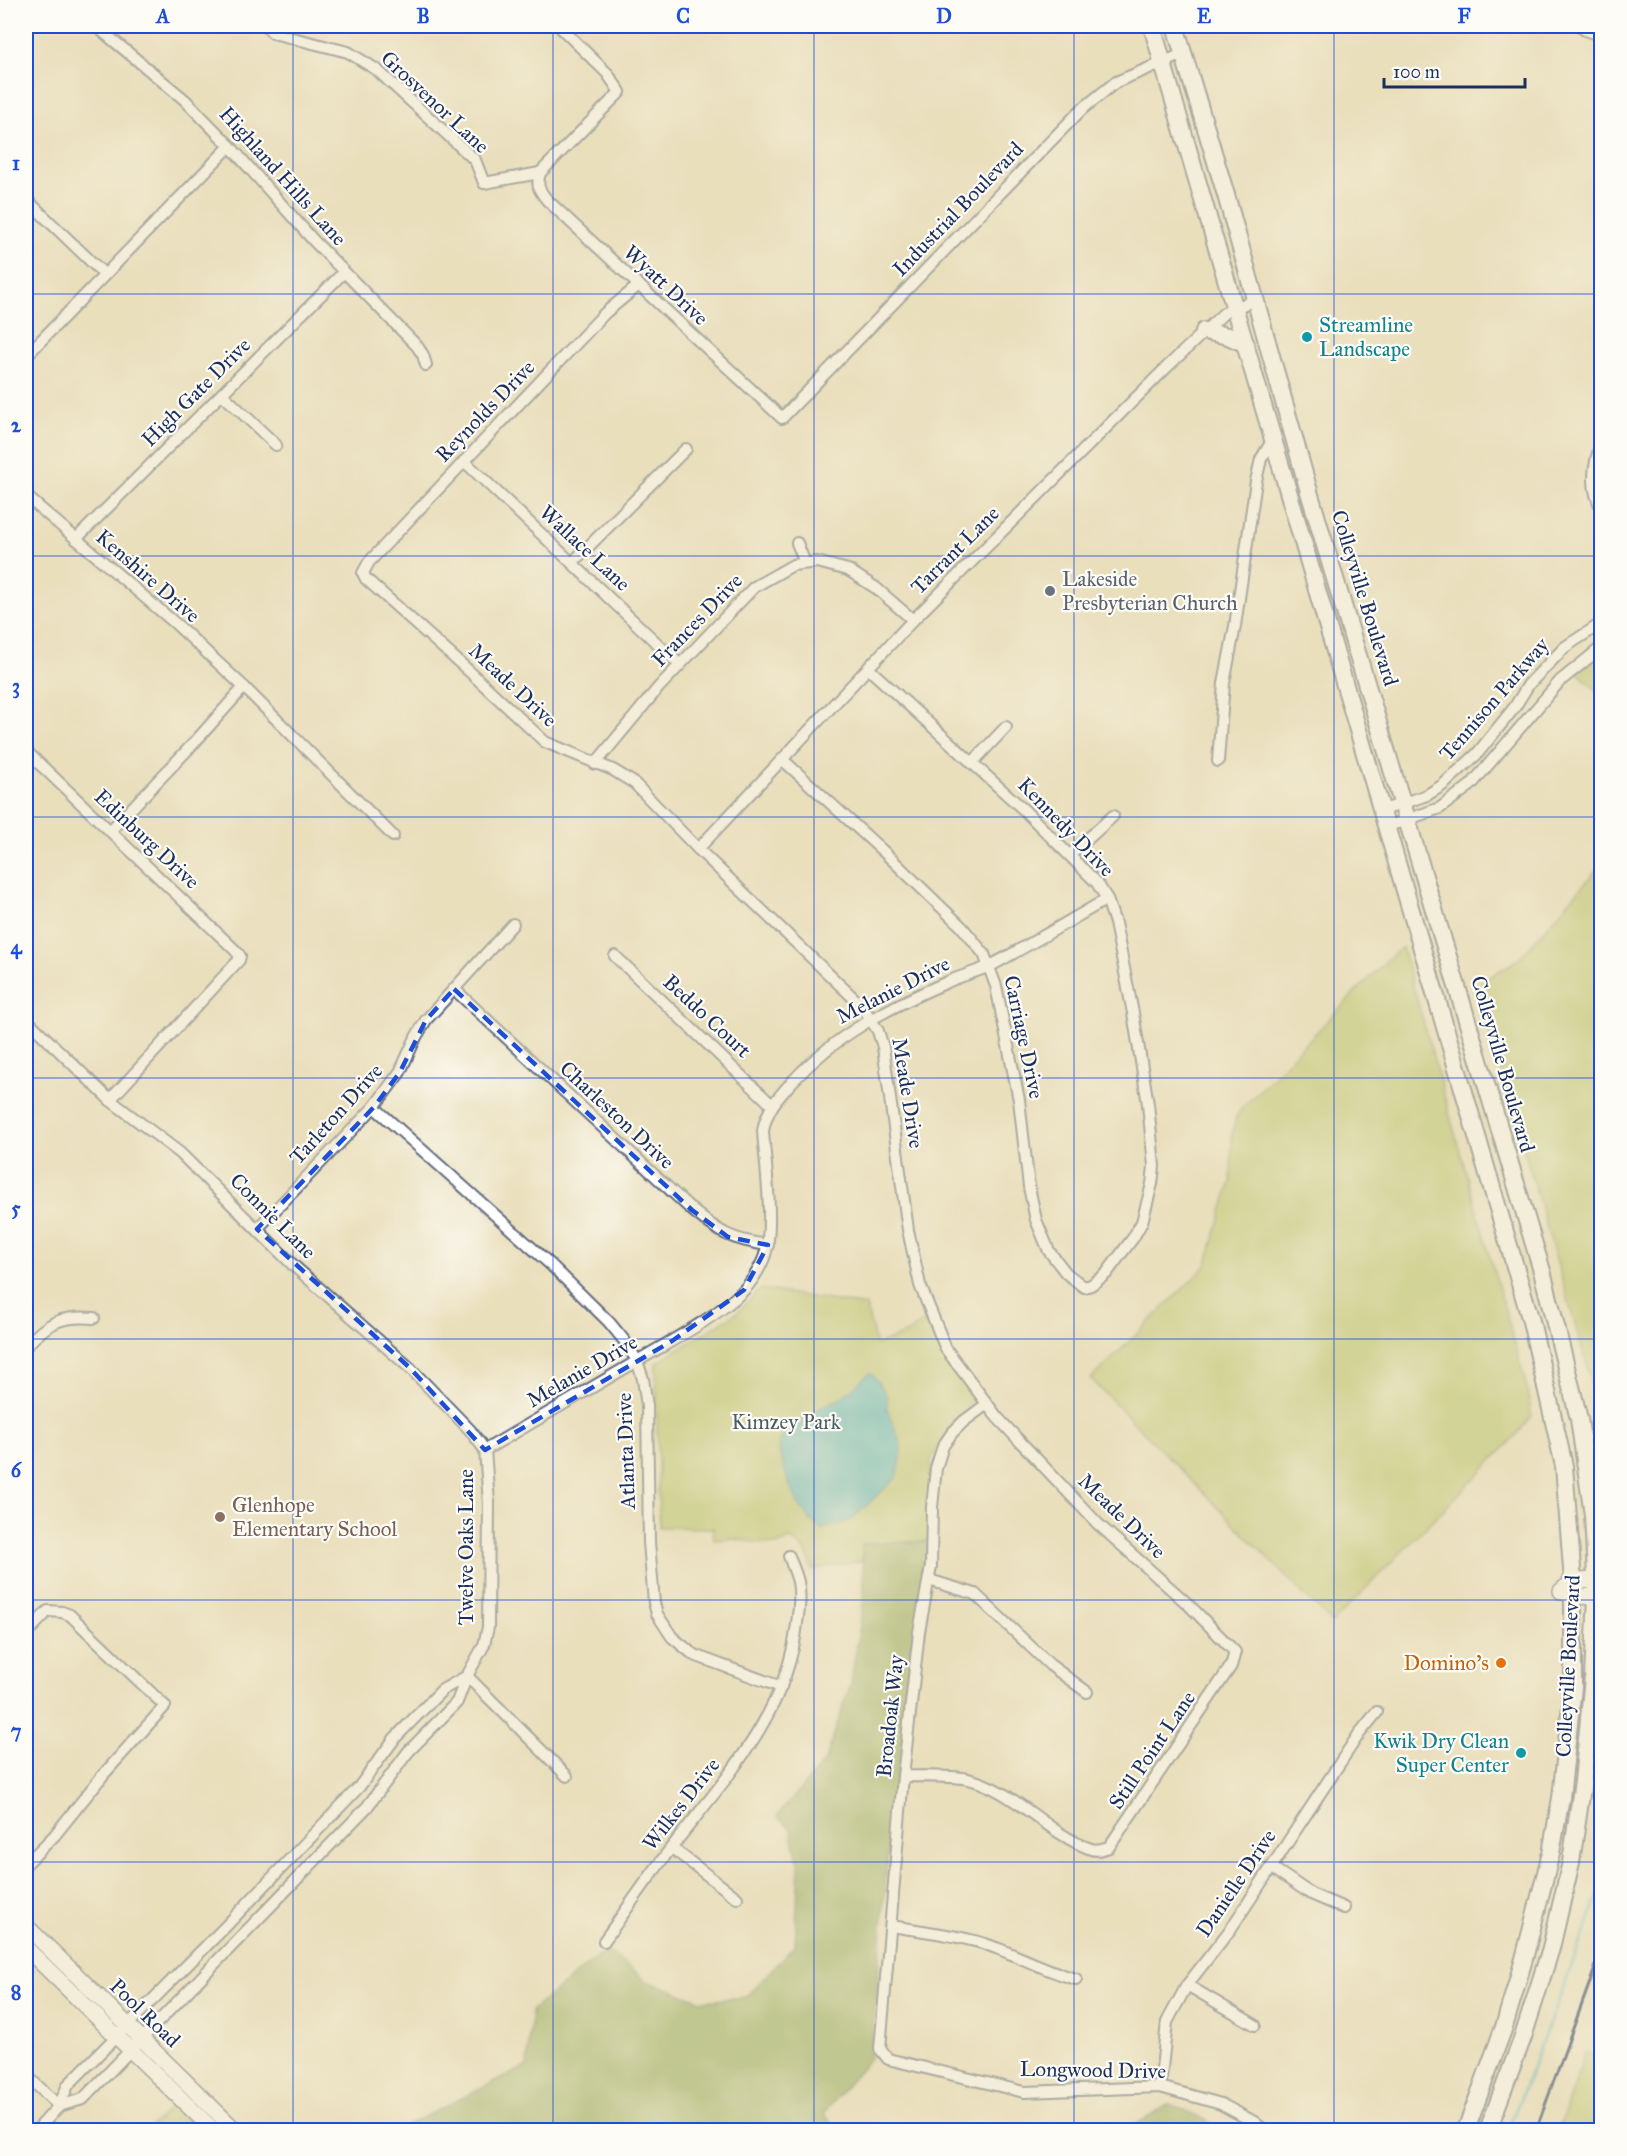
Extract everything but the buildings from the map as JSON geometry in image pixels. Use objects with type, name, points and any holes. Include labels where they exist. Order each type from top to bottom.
[{"type":"main road","name":"Colleyville Boulevard","points":[[1152,26],[1531,1321],[1557,1429],[1566,1486],[1573,1589],[1573,1687],[1561,1798],[1551,1853],[1524,1959],[1502,2033],[1466,2130]]},
{"type":"main road","name":"Colleyville Boulevard","points":[[1175,26],[1256,298],[1310,495],[1542,1271],[1579,1419],[1593,1515],[1599,1589],[1586,1750],[1571,1862],[1551,1948],[1523,2037],[1488,2130]]},
{"type":"main road","points":[[1204,332],[1228,336],[1246,344]]},
{"type":"main road","points":[[1483,1152],[1503,1146]]},
{"type":"main road","points":[[1573,1589],[1599,1589]]},
{"type":"main road","name":"Pool Road","points":[[26,1926],[213,2130]]},
{"type":"main road","name":"Pool Road","points":[[26,1948],[122,2031]]},
{"type":"main road","name":"Pool Road","points":[[137,2046],[233,2130]]},
{"type":"street","name":"Highland Hills Lane","points":[[96,26],[185,99],[344,272],[417,346],[423,354],[426,366]]},
{"type":"street","name":"Grosvenor Lane","points":[[266,26],[273,33],[348,52],[377,70],[475,160],[484,183],[540,173]]},
{"type":"street","points":[[562,29],[575,26]]},
{"type":"street","points":[[1580,26],[1585,30],[1599,32]]},
{"type":"street","points":[[540,173],[620,92],[607,73],[562,29]]},
{"type":"street","name":"Industrial Boulevard","points":[[782,418],[1081,110],[1116,82],[1183,54]]},
{"type":"street","points":[[26,356],[230,146]]},
{"type":"street","name":"Wyatt Drive","points":[[540,173],[537,183],[539,191],[547,200],[764,404],[782,418]]},
{"type":"street","points":[[26,199],[104,274]]},
{"type":"street","name":"High Gate Drive","points":[[76,539],[344,272]]},
{"type":"street","name":"Reynolds Drive","points":[[364,568],[605,313],[639,285]]},
{"type":"street","name":"Tarrant Lane","points":[[698,849],[913,620],[1204,332],[1224,313],[1256,298]]},
{"type":"street","points":[[222,394],[276,445]]},
{"type":"street","points":[[1218,761],[1224,683],[1256,481],[1261,459],[1272,441]]},
{"type":"street","points":[[1602,441],[1594,467],[1594,487],[1602,508]]},
{"type":"street","points":[[572,562],[686,449]]},
{"type":"street","name":"Wallace Lane","points":[[464,461],[680,665]]},
{"type":"street","name":"Kenshire Drive","points":[[26,496],[176,624],[244,687],[393,836]]},
{"type":"street","points":[[797,543],[805,563]]},
{"type":"street","name":"Frances Drive","points":[[595,764],[680,665],[754,587],[777,572],[805,563],[824,563],[848,570],[876,588],[913,620]]},
{"type":"street","name":"Meade Drive","points":[[364,568],[363,573],[366,579],[545,742],[613,770],[634,783],[698,849],[863,1007],[871,1018],[883,1047],[908,1230],[920,1285],[946,1349],[987,1404],[1098,1524],[1229,1644],[1235,1652],[1231,1666]]},
{"type":"street","name":"Tennison Parkway","points":[[1381,811],[1427,795],[1443,785],[1477,754],[1529,684],[1565,646],[1602,622]]},
{"type":"street","name":"Tennison Parkway","points":[[1386,827],[1440,808],[1456,797],[1484,771],[1560,681],[1602,647]]},
{"type":"street","name":"Kennedy Drive","points":[[869,669],[1070,855],[1097,883],[1107,899],[1115,923],[1133,1012],[1148,1104],[1154,1166],[1145,1209]]},
{"type":"street","points":[[110,831],[194,744],[244,687]]},
{"type":"street","points":[[1501,724],[1513,735]]},
{"type":"street","points":[[972,762],[1006,726]]},
{"type":"street","name":"Edinburg Drive","points":[[26,751],[240,956],[239,960],[110,1100]]},
{"type":"street","name":"Carriage Drive","points":[[783,760],[962,927],[984,954],[996,986],[1019,1100],[1029,1187],[1036,1220],[1049,1251],[1066,1273],[1084,1287],[1091,1285],[1106,1274],[1133,1239],[1145,1209]]},
{"type":"street","points":[[1070,855],[1113,816]]},
{"type":"street","name":"Melanie Drive","points":[[485,1450],[723,1308],[744,1290],[756,1275],[768,1245],[769,1221],[763,1131],[765,1118],[772,1105],[807,1065],[841,1037],[871,1018],[946,982],[989,966],[1107,899]]},
{"type":"street","name":"Tarleton Drive","points":[[257,1229],[374,1107],[400,1072],[426,1020],[513,924]]},
{"type":"street","name":"Beddo Court","points":[[615,956],[772,1105]]},
{"type":"street","name":"Charleston Drive","points":[[454,989],[692,1210],[728,1237],[743,1242],[768,1245]]},
{"type":"street","name":"Connie Lane","points":[[26,1019],[110,1100],[180,1153],[294,1266],[410,1368],[470,1430],[485,1450]]},
{"type":"street","name":"Atlanta Drive","points":[[374,1107],[551,1265],[609,1322],[627,1344],[637,1361],[643,1379],[647,1407],[649,1542],[657,1614],[672,1637],[694,1655],[782,1687]]},
{"type":"street","points":[[26,1346],[44,1329],[59,1320],[75,1316],[94,1318]]},
{"type":"street","name":"Broadoak Way","points":[[882,2052],[903,1776],[919,1632],[929,1580],[936,1468],[943,1446],[952,1433],[987,1404]]},
{"type":"street","name":"Twelve Oaks Lane","points":[[59,2106],[83,2099],[137,2046],[360,1815],[408,1752],[457,1702],[467,1676],[484,1645],[488,1627],[489,1503],[485,1450]]},
{"type":"street","name":"Wilkes Drive","points":[[604,1941],[754,1740],[782,1687],[796,1637],[800,1595],[789,1556]]},
{"type":"street","points":[[929,1580],[975,1594],[1050,1665],[1087,1692]]},
{"type":"street","points":[[26,1634],[48,1611],[70,1615],[165,1706],[103,1775],[54,1836],[26,1864]]},
{"type":"street","name":"Still Point Lane","points":[[903,1776],[968,1779],[993,1789],[1017,1803],[1063,1835],[1093,1850],[1101,1850],[1113,1843],[1231,1666]]},
{"type":"street","points":[[467,1676],[567,1776]]},
{"type":"street","name":"Twelve Oaks Lane","points":[[37,2130],[59,2106],[68,2085],[225,1927],[345,1801],[395,1738],[442,1690],[467,1676]]},
{"type":"street","name":"Danielle Drive","points":[[1160,2087],[1167,2022],[1187,1985],[1230,1930],[1359,1734],[1377,1712]]},
{"type":"street","points":[[345,1801],[360,1815]]},
{"type":"street","points":[[672,1848],[737,1898]]},
{"type":"street","points":[[284,1865],[298,1879]]},
{"type":"street","points":[[1271,1867],[1311,1894],[1344,1908]]},
{"type":"street","points":[[891,1926],[957,1936],[984,1943],[1053,1973],[1076,1979]]},
{"type":"street","points":[[225,1927],[239,1941]]},
{"type":"street","points":[[1187,1985],[1255,2025]]},
{"type":"street","name":"Longwood Drive","points":[[882,2052],[888,2060],[1024,2092],[1160,2087],[1221,2104],[1264,2130]]},
{"type":"street","points":[[26,2075],[59,2106]]},
{"type":"highlighted area","points":[[454,989],[692,1210],[728,1237],[768,1245],[744,1290],[672,1341],[485,1450],[410,1368],[257,1229],[374,1107],[400,1072],[426,1020]]},
{"type":"green space","points":[[1601,651],[1601,695],[1577,672]]},
{"type":"green space","points":[[1601,865],[1601,1452],[1590,1376],[1485,1016],[1481,982],[1519,959]]},
{"type":"green space","points":[[1402,947],[1525,1380],[1532,1416],[1513,1439],[1332,1623],[1091,1379],[1206,1266],[1231,1181],[1232,1134],[1236,1117],[1242,1108]]},
{"type":"green space","name":"Kimzey Park","points":[[761,1289],[866,1306],[876,1345],[908,1333],[928,1318],[975,1397],[955,1419],[931,1460],[931,1541],[863,1544],[861,1561],[812,1570],[806,1552],[790,1539],[777,1545],[732,1539],[714,1540],[713,1528],[659,1527],[656,1363],[735,1314]]},
{"type":"green space","points":[[931,1541],[890,1825],[870,2058],[824,2113],[836,2130],[397,2130],[527,2066],[532,2010],[606,1950],[647,1981],[702,2001],[745,1997],[795,1945],[799,1865],[791,1829],[777,1816],[825,1761],[851,1683],[864,1597],[862,1544]]},
{"type":"green space","points":[[1585,2053],[1601,2055],[1601,2130],[1558,2130]]},
{"type":"green space","points":[[1169,2104],[1205,2119],[1220,2130],[1127,2130]]},
{"type":"green space","points":[[173,2106],[198,2130],[146,2130]]},
{"type":"water","points":[[870,1373],[887,1396],[887,1409],[901,1444],[901,1459],[896,1478],[850,1521],[822,1529],[812,1522],[799,1505],[788,1481],[779,1451],[780,1440],[788,1429],[825,1405],[840,1399]]},
{"type":"waterway","points":[[1508,2130],[1602,1887]]},
{"type":"waterway","points":[[648,2130],[656,2126],[672,2130]]},
{"type":"railway","points":[[1536,2130],[1602,1949]]},
{"type":"place","name":"Streamline Landscape","points":[[1307,337]]},
{"type":"place","name":"Lakeside Presbyterian Church","points":[[1050,591]]},
{"type":"place","name":"Glenhope Elementary School","points":[[220,1517]]},
{"type":"place","name":"Domino's","points":[[1501,1663]]},
{"type":"place","name":"Kwik Dry Clean Super Center","points":[[1521,1753]]}]
